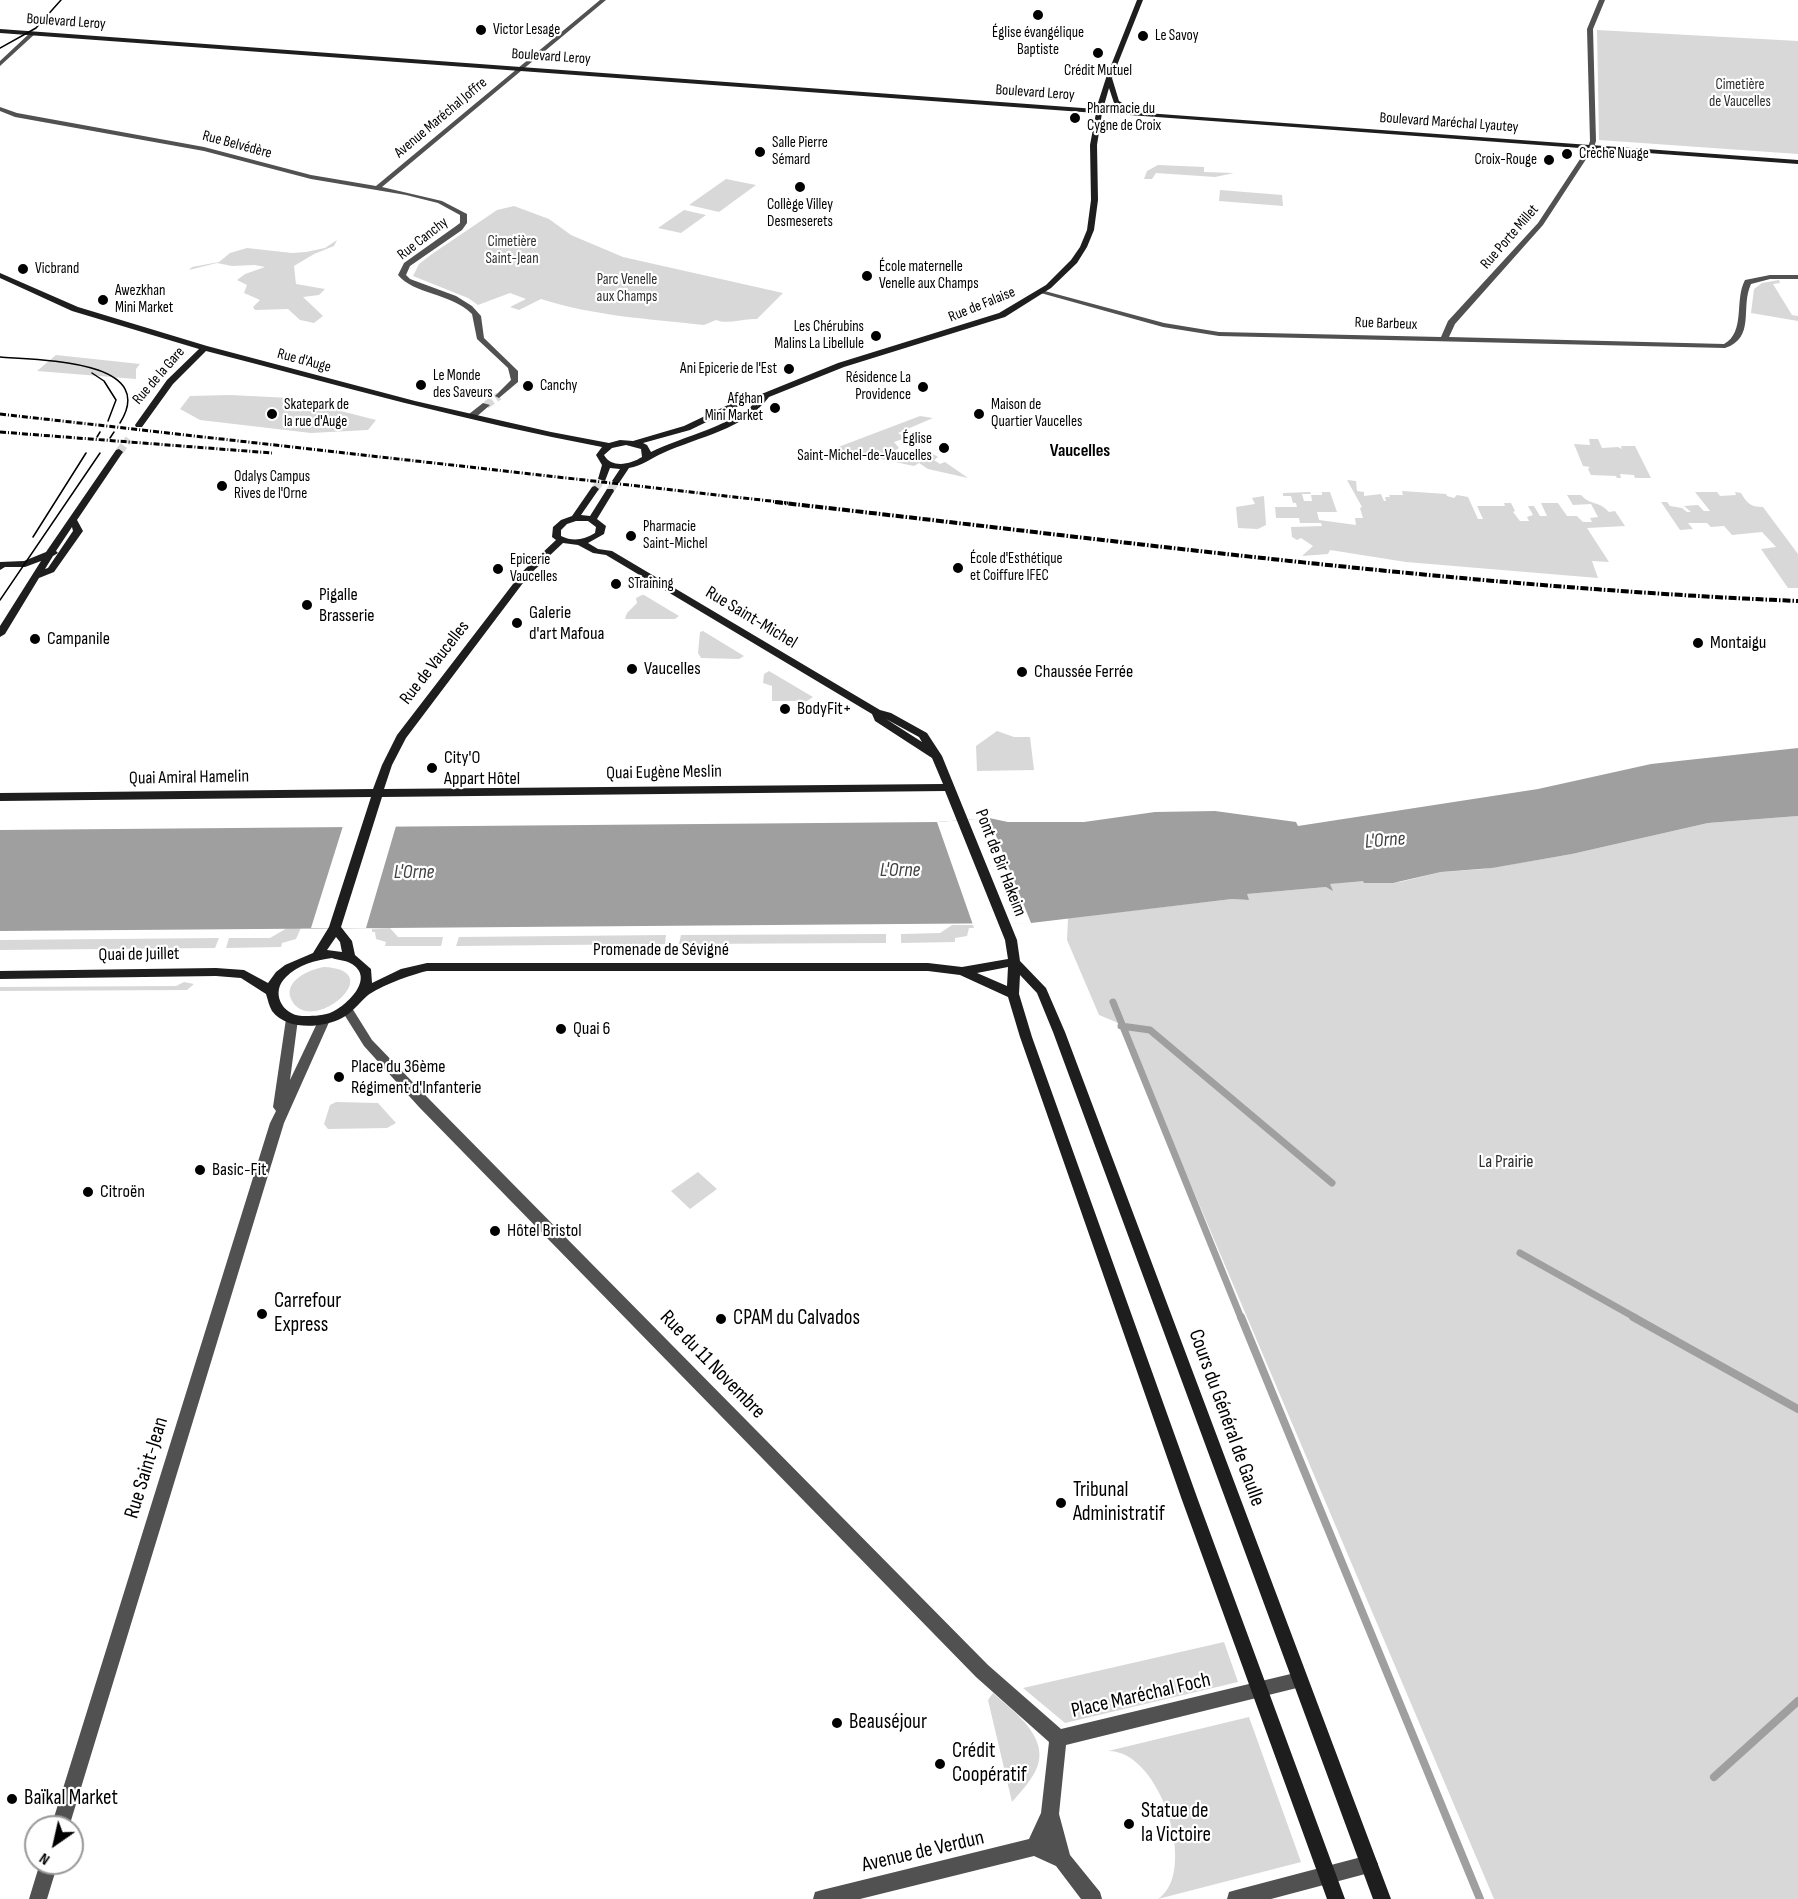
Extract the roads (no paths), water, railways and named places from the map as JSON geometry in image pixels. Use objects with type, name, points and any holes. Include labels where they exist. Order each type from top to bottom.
[{"type":"main road","name":"Rue de Falaise","points":[[609,446],[624,442],[635,443],[687,428],[752,397],[765,395],[841,365],[989,320],[1026,302],[1064,275],[1087,240],[1094,213],[1094,140],[1099,111],[1109,77],[1140,0]]},
{"type":"main road","name":"Boulevard Leroy","points":[[0,31],[1099,111]]},
{"type":"main road","points":[[1109,77],[1116,102],[1121,106],[1167,116]]},
{"type":"main road","name":"Boulevard Maréchal Lyautey","points":[[1099,111],[1798,162]]},
{"type":"main road","name":"Rue d'Auge","points":[[0,275],[75,309],[204,348],[403,400],[551,435],[609,446]]},
{"type":"main road","name":"Rue de la Gare","points":[[139,424],[163,390],[204,348]]},
{"type":"main road","name":"Rue de Falaise","points":[[626,466],[639,463],[646,457],[728,424],[763,402],[765,395]]},
{"type":"main road","points":[[635,443],[646,450],[646,457]]},
{"type":"main road","points":[[609,446],[600,454],[602,461],[607,464],[626,466],[616,481]]},
{"type":"main road","points":[[0,634],[50,554],[120,452]]},
{"type":"main road","points":[[602,479],[607,464]]},
{"type":"main road","points":[[575,518],[595,489]]},
{"type":"main road","points":[[592,519],[610,491]]},
{"type":"main road","points":[[575,518],[592,519],[601,526],[599,534],[579,542],[561,540],[557,537],[556,529],[564,522],[575,518]]},
{"type":"main road","points":[[38,576],[51,570],[78,531],[74,522]]},
{"type":"main road","points":[[599,534],[609,546],[609,553]]},
{"type":"main road","name":"Rue de Vaucelles","points":[[317,956],[335,928],[366,826],[391,756],[409,724],[525,573],[561,540]]},
{"type":"main road","name":"Rue Saint-Michel","points":[[579,542],[596,551],[609,553],[876,712],[887,714],[923,735],[937,756],[950,787]]},
{"type":"main road","points":[[1,565],[25,564],[66,548]]},
{"type":"main road","points":[[25,564],[35,570],[38,576]]},
{"type":"main road","name":"Quai Eugène Meslin","points":[[378,792],[950,787]]},
{"type":"main road","name":"Pont de Bir Hakeim","points":[[950,787],[1004,924],[1013,957]]},
{"type":"main road","name":"Quai Amiral Hamelin","points":[[0,797],[378,792]]},
{"type":"main road","points":[[335,928],[346,941],[349,957]]},
{"type":"main road","points":[[332,954],[349,957],[358,961],[367,974],[365,992],[348,1011],[324,1020],[307,1022],[292,1019],[278,1010],[274,1003],[273,992],[278,979],[284,972],[301,960],[317,956],[332,954]]},
{"type":"main road","points":[[1013,957],[1012,994],[1182,1478],[1336,1899]]},
{"type":"main road","name":"Promenade de Sévigné","points":[[365,992],[405,972],[427,967],[928,967],[962,970],[1013,957]]},
{"type":"main road","name":"Cours du Général de Gaulle","points":[[1013,957],[1042,990],[1059,1032],[1382,1899]]},
{"type":"main road","name":"Promenade de Sévigné","points":[[962,970],[1012,994]]},
{"type":"main road","name":"Quai de Juillet","points":[[0,975],[216,972],[244,974],[273,992]]},
{"type":"street","name":"Avenue Maréchal Joffre","points":[[377,188],[603,0]]},
{"type":"street","points":[[1591,147],[1593,131],[1590,29],[1602,0]]},
{"type":"street","points":[[0,64],[33,33]]},
{"type":"street","name":"Rue Belvédère","points":[[0,109],[15,115],[204,149],[311,177],[440,202],[464,214]]},
{"type":"street","name":"Rue Porte Millet","points":[[1444,339],[1451,323],[1541,224],[1591,147]]},
{"type":"street","name":"Rue Canchy","points":[[464,214],[463,224],[459,228],[407,265],[402,274],[407,281],[461,302],[475,313],[479,322],[478,332],[482,340],[514,371],[515,381],[499,396]]},
{"type":"street","name":"Rue Barbeux","points":[[1041,292],[1148,321],[1199,332],[1243,336],[1725,346],[1734,341],[1738,334],[1746,285],[1760,279],[1777,276],[1798,277]]},
{"type":"street","points":[[472,416],[486,405]]},
{"type":"street","name":"Rue du 11 Novembre","points":[[348,1011],[368,1043],[424,1103],[974,1663],[1058,1738]]},
{"type":"street","name":"Rue Saint-Jean","points":[[277,1123],[292,1019]]},
{"type":"street","name":"Rue Saint-Jean","points":[[64,1815],[277,1123],[324,1020]]},
{"type":"street","name":"Place Maréchal Foch","points":[[1093,1899],[1062,1860],[1050,1814],[1058,1738],[1299,1680]]},
{"type":"street","points":[[1050,1814],[1035,1847],[1062,1860]]},
{"type":"street","name":"Avenue de Verdun","points":[[822,1899],[1035,1847]]},
{"type":"street","points":[[1236,1899],[1369,1864]]},
{"type":"street","points":[[38,1899],[45,1875]]},
{"type":"water","name":"L'Orne","points":[[1798,748],[1798,816],[1708,823],[1572,854],[1492,868],[1441,872],[1393,883],[1364,883],[1363,881],[1330,884],[1333,891],[1326,887],[1247,894],[1249,900],[1232,899],[1031,923],[0,931],[0,830],[937,822],[989,818],[1008,822],[1084,822],[1155,812],[1215,811],[1296,822],[1298,826],[1538,789],[1651,764]]},
{"type":"waterway","points":[[1113,1002],[1123,1026]]},
{"type":"waterway","points":[[1123,1026],[1150,1030],[1332,1183]]},
{"type":"waterway","points":[[1123,1026],[1241,1318]]},
{"type":"waterway","points":[[1520,1253],[1636,1318]]},
{"type":"waterway","points":[[1241,1317],[1480,1899]]},
{"type":"waterway","points":[[1633,1317],[1798,1409]]},
{"type":"waterway","points":[[1714,1777],[1798,1701]]},
{"type":"tunnel","points":[[486,405],[499,396]]},
{"type":"tunnel","points":[[119,452],[129,439]]},
{"type":"tunnel","points":[[595,489],[602,479]]},
{"type":"tunnel","points":[[610,491],[616,481]]},
{"type":"tram line","points":[[0,48],[36,28],[61,0]]},
{"type":"tram line","points":[[0,357],[64,362],[88,367],[109,375],[123,386],[128,402],[120,423]]},
{"type":"tram line","points":[[92,373],[104,381],[116,400],[108,421]]},
{"type":"tram line","points":[[97,437],[100,432]]},
{"type":"tram line","points":[[110,438],[114,432]]},
{"type":"tram line","points":[[33,537],[86,453]]},
{"type":"tram line","points":[[0,600],[100,453]]},
{"type":"railway","points":[[0,414],[788,503]]},
{"type":"railway","points":[[0,432],[272,453]]},
{"type":"railway","points":[[775,502],[1414,574],[1542,585],[1798,601]]},
{"type":"place","name":"Église évangélique Baptiste","points":[[1038,15]]},
{"type":"place","name":"Victor Lesage","points":[[481,30]]},
{"type":"place","name":"Le Savoy","points":[[1143,36]]},
{"type":"place","name":"Crédit Mutuel","points":[[1098,53]]},
{"type":"place","name":"Pharmacie du Cygne de Croix","points":[[1075,118]]},
{"type":"place","name":"Salle Pierre Sémard","points":[[760,152]]},
{"type":"place","name":"Crèche Nuage","points":[[1567,154]]},
{"type":"place","name":"Croix-Rouge","points":[[1549,160]]},
{"type":"place","name":"Collège Villey Desmeserets","points":[[800,187]]},
{"type":"place","name":"Vicbrand","points":[[23,269]]},
{"type":"place","name":"École maternelle Venelle aux Champs","points":[[867,276]]},
{"type":"place","name":"Awezkhan Mini Market","points":[[103,300]]},
{"type":"place","name":"Les Chérubins Malins La Libellule","points":[[876,336]]},
{"type":"place","name":"Ani Epicerie de l'Est","points":[[789,369]]},
{"type":"place","name":"Le Monde des Saveurs","points":[[421,385]]},
{"type":"place","name":"Canchy","points":[[528,386]]},
{"type":"place","name":"Résidence La Providence","points":[[923,387]]},
{"type":"place","name":"Afghan Mini Market","points":[[775,408]]},
{"type":"place","name":"Skatepark de la rue d'Auge","points":[[272,414]]},
{"type":"place","name":"Maison de Quartier Vaucelles","points":[[979,414]]},
{"type":"place","name":"Église Saint-Michel-de-Vaucelles","points":[[944,448]]},
{"type":"place","name":"Odalys Campus Rives de l'Orne","points":[[222,486]]},
{"type":"place","name":"Pharmacie Saint-Michel","points":[[631,536]]},
{"type":"place","name":"École d'Esthétique et Coiffure IFEC","points":[[958,568]]},
{"type":"place","name":"Epicerie Vaucelles","points":[[498,569]]},
{"type":"place","name":"STraining","points":[[616,584]]},
{"type":"place","name":"Pigalle Brasserie","points":[[307,605]]},
{"type":"place","name":"Galerie d'art Mafoua","points":[[517,623]]},
{"type":"place","name":"Campanile","points":[[35,639]]},
{"type":"place","name":"Montaigu","points":[[1698,643]]},
{"type":"place","name":"Vaucelles","points":[[632,669]]},
{"type":"place","name":"Chaussée Ferrée","points":[[1022,672]]},
{"type":"place","name":"BodyFit+","points":[[785,709]]},
{"type":"place","name":"City'O Appart Hôtel","points":[[432,768]]},
{"type":"place","name":"Quai 6","points":[[561,1029]]},
{"type":"place","name":"Place du 36ème Régiment d'Infanterie","points":[[339,1077]]},
{"type":"place","name":"Basic-Fit","points":[[200,1170]]},
{"type":"place","name":"Citroën","points":[[88,1192]]},
{"type":"place","name":"Hôtel Bristol","points":[[495,1231]]},
{"type":"place","name":"Carrefour Express","points":[[262,1314]]},
{"type":"place","name":"CPAM du Calvados","points":[[721,1319]]},
{"type":"place","name":"Tribunal Administratif","points":[[1061,1503]]},
{"type":"place","name":"Beauséjour","points":[[837,1723]]},
{"type":"place","name":"Crédit Coopératif","points":[[940,1764]]},
{"type":"place","name":"Baïkal Market","points":[[12,1799]]},
{"type":"place","name":"Statue de la Victoire","points":[[1129,1824]]},
{"type":"district","name":"Vaucelles","points":[[1080,451]]},
{"type":"park label","name":"Cimetière de Vaucelles","points":[[1740,94]]},
{"type":"park label","name":"Cimetière Saint-Jean","points":[[512,250]]},
{"type":"park label","name":"Parc Venelle aux Champs","points":[[627,288]]},
{"type":"park label","name":"La Prairie","points":[[1506,1162]]}]
